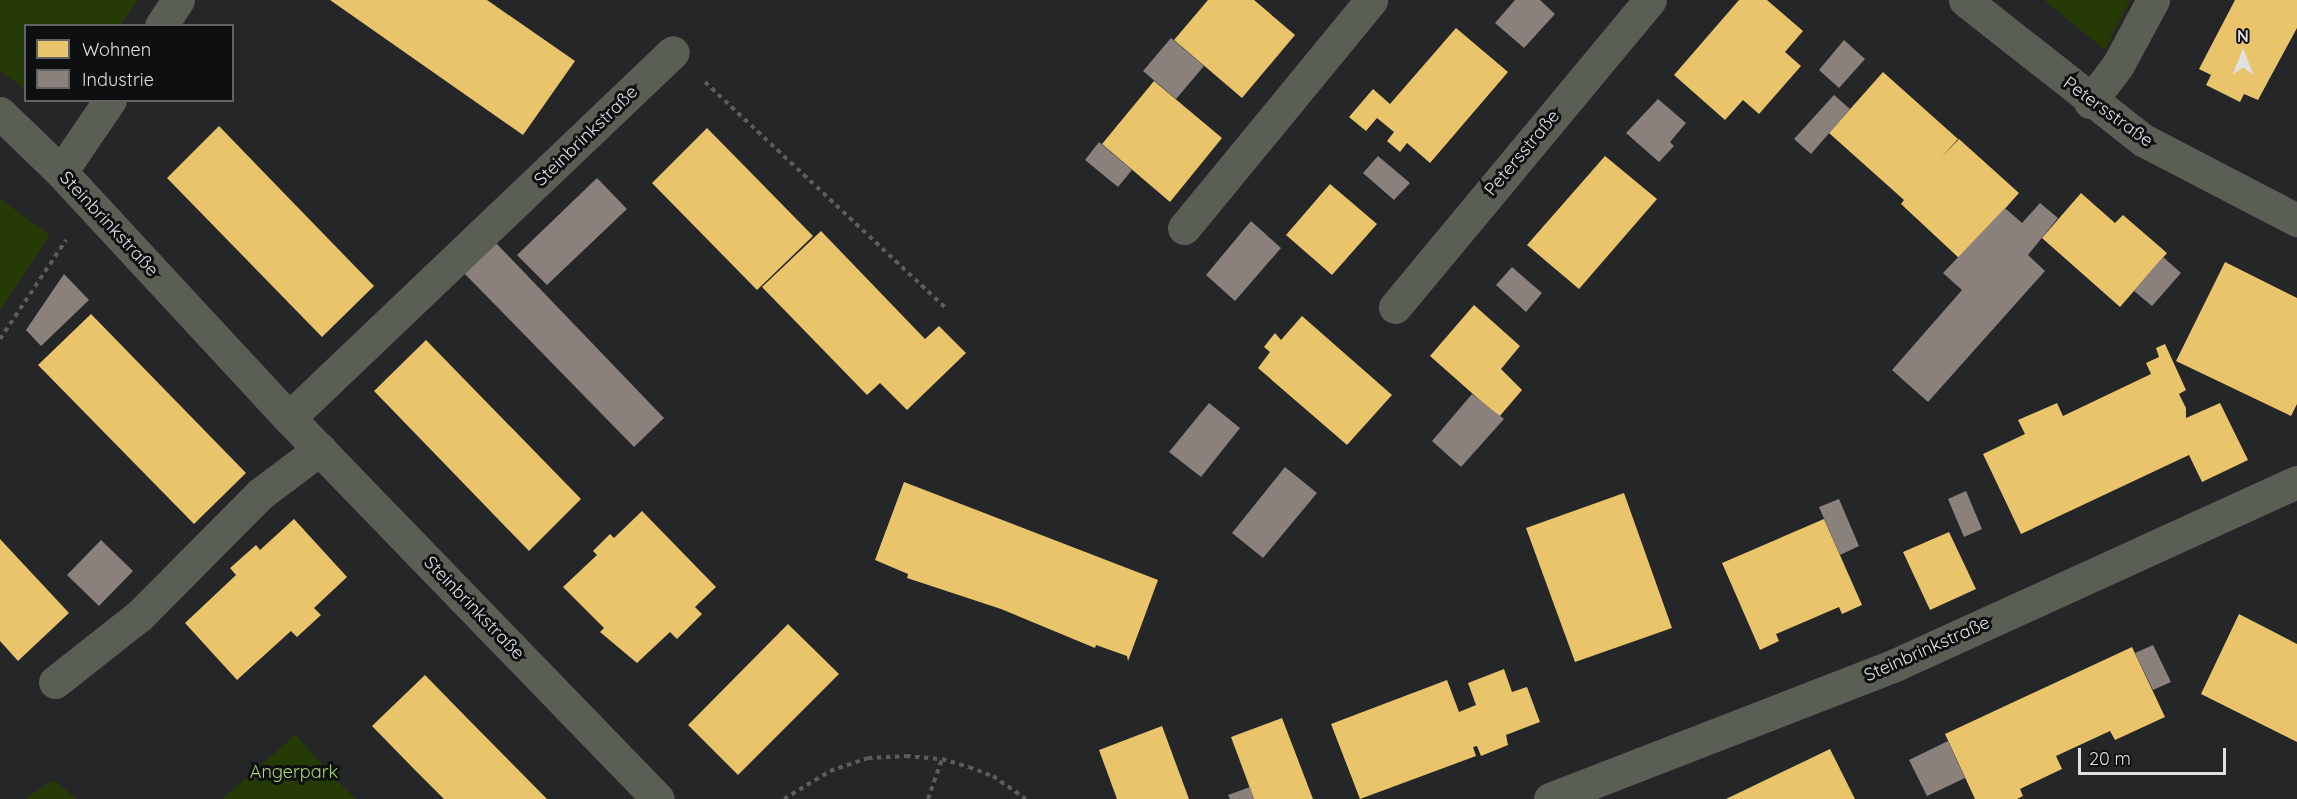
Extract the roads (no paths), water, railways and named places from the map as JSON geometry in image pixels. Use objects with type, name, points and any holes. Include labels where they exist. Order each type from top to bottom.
[{"type":"street","points":[[162,24],[178,0]]},
{"type":"street","points":[[1184,228],[1371,0]]},
{"type":"street","name":"Petersstraße","points":[[1395,307],[1650,0]]},
{"type":"street","name":"Petersstraße","points":[[1965,0],[2090,102],[2143,140],[2297,220]]},
{"type":"street","points":[[2090,102],[2118,65],[2153,0]]},
{"type":"street","name":"Steinbrinkstraße","points":[[289,418],[674,52]]},
{"type":"street","points":[[61,172],[109,102]]},
{"type":"street","name":"Steinbrinkstraße","points":[[0,113],[61,172],[289,418],[658,799]]},
{"type":"street","points":[[55,682],[139,616],[260,494],[320,449]]},
{"type":"street","name":"Steinbrinkstraße","points":[[1550,799],[1895,665],[2297,482]]},
{"type":"park label","name":"Angerpark","points":[[294,772]]}]
